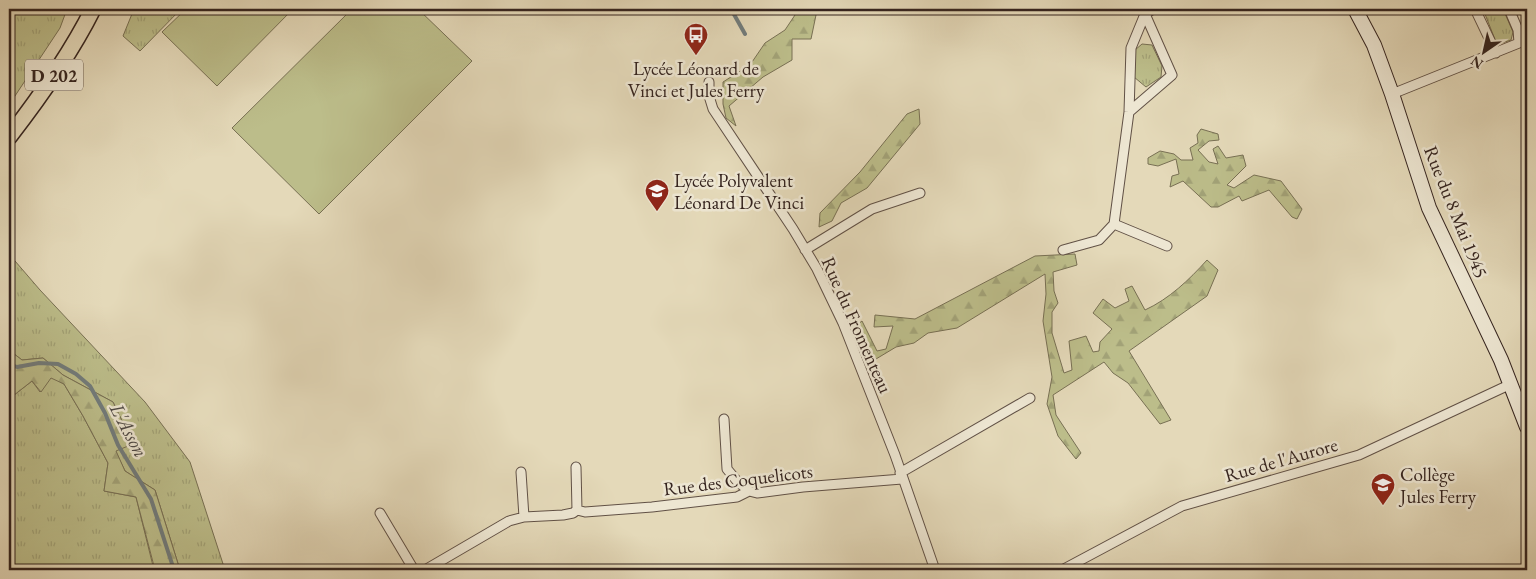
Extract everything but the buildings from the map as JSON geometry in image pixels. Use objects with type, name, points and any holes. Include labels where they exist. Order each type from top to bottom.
[{"type":"main road","name":"D 202","points":[[9,137],[54,75],[75,42],[92,9]]},
{"type":"main road","name":"Rue du 8 Mai 1945","points":[[1355,9],[1374,45],[1430,208],[1511,384],[1527,428]]},
{"type":"street","points":[[1475,9],[1496,53]]},
{"type":"street","points":[[1392,94],[1523,41],[1509,9]]},
{"type":"street","points":[[1129,112],[1172,75],[1149,11]]},
{"type":"street","points":[[1063,250],[1099,240],[1114,224],[1129,112],[1131,48],[1149,11]]},
{"type":"street","name":"Rue du Fromenteau","points":[[709,82],[713,109],[793,228],[817,269],[843,323],[935,570]]},
{"type":"street","points":[[805,250],[872,209],[920,193]]},
{"type":"street","points":[[1114,224],[1167,246]]},
{"type":"street","name":"Rue de l'Aurore","points":[[1062,570],[1182,506],[1359,454],[1511,384]]},
{"type":"street","points":[[901,476],[1030,398]]},
{"type":"street","points":[[724,419],[727,469],[736,481],[749,491]]},
{"type":"street","points":[[576,467],[577,510]]},
{"type":"street","points":[[521,472],[524,517]]},
{"type":"street","name":"Rue des Coquelicots","points":[[425,570],[509,521],[524,517],[563,515],[577,510],[585,512],[652,507],[737,497],[749,491],[757,493],[901,476]]},
{"type":"street","points":[[380,513],[414,570]]},
{"type":"green space","points":[[9,9],[67,9],[60,28],[9,105]]},
{"type":"green space","points":[[134,9],[181,9],[140,51],[123,36]]},
{"type":"green space","points":[[186,9],[293,9],[217,86],[162,32]]},
{"type":"green space","points":[[352,9],[418,9],[472,61],[319,214],[232,128]]},
{"type":"green space","points":[[799,9],[811,9],[816,15],[811,39],[792,39],[792,60],[763,77],[729,106],[736,126],[726,118],[723,104],[723,82],[750,65],[765,43],[785,30]]},
{"type":"green space","points":[[1483,9],[1503,9],[1513,32],[1511,40],[1502,43],[1496,42]]},
{"type":"green space","points":[[1142,44],[1152,45],[1162,66],[1161,77],[1146,87],[1134,77],[1135,50]]},
{"type":"green space","points":[[919,109],[920,124],[867,188],[841,203],[832,221],[819,227],[820,213],[860,172],[907,114]]},
{"type":"green space","points":[[1201,129],[1218,134],[1219,140],[1209,141],[1198,150],[1209,162],[1218,164],[1213,149],[1218,146],[1226,158],[1243,155],[1246,166],[1227,185],[1234,188],[1254,175],[1281,181],[1302,209],[1297,219],[1292,217],[1269,190],[1242,201],[1239,196],[1218,207],[1211,207],[1183,181],[1170,187],[1172,176],[1179,174],[1176,159],[1158,166],[1148,164],[1148,158],[1160,151],[1174,154],[1181,160],[1193,160],[1190,148],[1198,143],[1197,135]]},
{"type":"green space","points":[[9,254],[40,290],[145,402],[190,462],[225,570],[180,570],[155,490],[125,471],[115,450],[133,444],[113,402],[63,375],[43,358],[22,360],[9,350]]},
{"type":"green space","points":[[1075,254],[1077,265],[1053,272],[1054,291],[1058,303],[1052,312],[1052,333],[1064,373],[1072,370],[1069,341],[1086,336],[1093,352],[1099,351],[1100,342],[1112,329],[1093,313],[1103,299],[1115,308],[1129,301],[1125,289],[1132,286],[1145,310],[1154,306],[1178,288],[1207,260],[1218,270],[1207,296],[1129,351],[1171,420],[1160,424],[1128,383],[1113,373],[1104,362],[1053,395],[1056,415],[1081,453],[1076,459],[1058,436],[1047,404],[1052,377],[1043,321],[1046,294],[1045,274],[957,328],[928,333],[914,343],[896,347],[876,359],[859,348],[853,328],[862,321],[877,351],[886,349],[893,326],[874,327],[875,315],[915,319],[1035,256]]},
{"type":"green space","points":[[9,350],[22,360],[43,358],[63,375],[113,402],[133,444],[116,451],[125,471],[155,490],[180,570],[155,570],[136,497],[104,491],[108,463],[64,384],[51,378],[41,392],[32,381],[9,399]]},
{"type":"green space","points":[[51,377],[64,384],[108,463],[104,491],[136,497],[154,570],[9,570],[9,399],[32,381],[40,392]]},
{"type":"waterway","points":[[731,9],[745,34]]},
{"type":"waterway","name":"L'Asson","points":[[9,364],[17,367],[39,363],[58,364],[76,374],[90,386],[105,413],[118,445],[151,499],[174,570]]},
{"type":"place","name":"Lycée Léonard de Vinci et Jules Ferry","points":[[696,56]]},
{"type":"place","name":"Lycée Polyvalent Léonard De Vinci","points":[[657,212]]},
{"type":"place","name":"Collège Jules Ferry","points":[[1383,506]]}]
